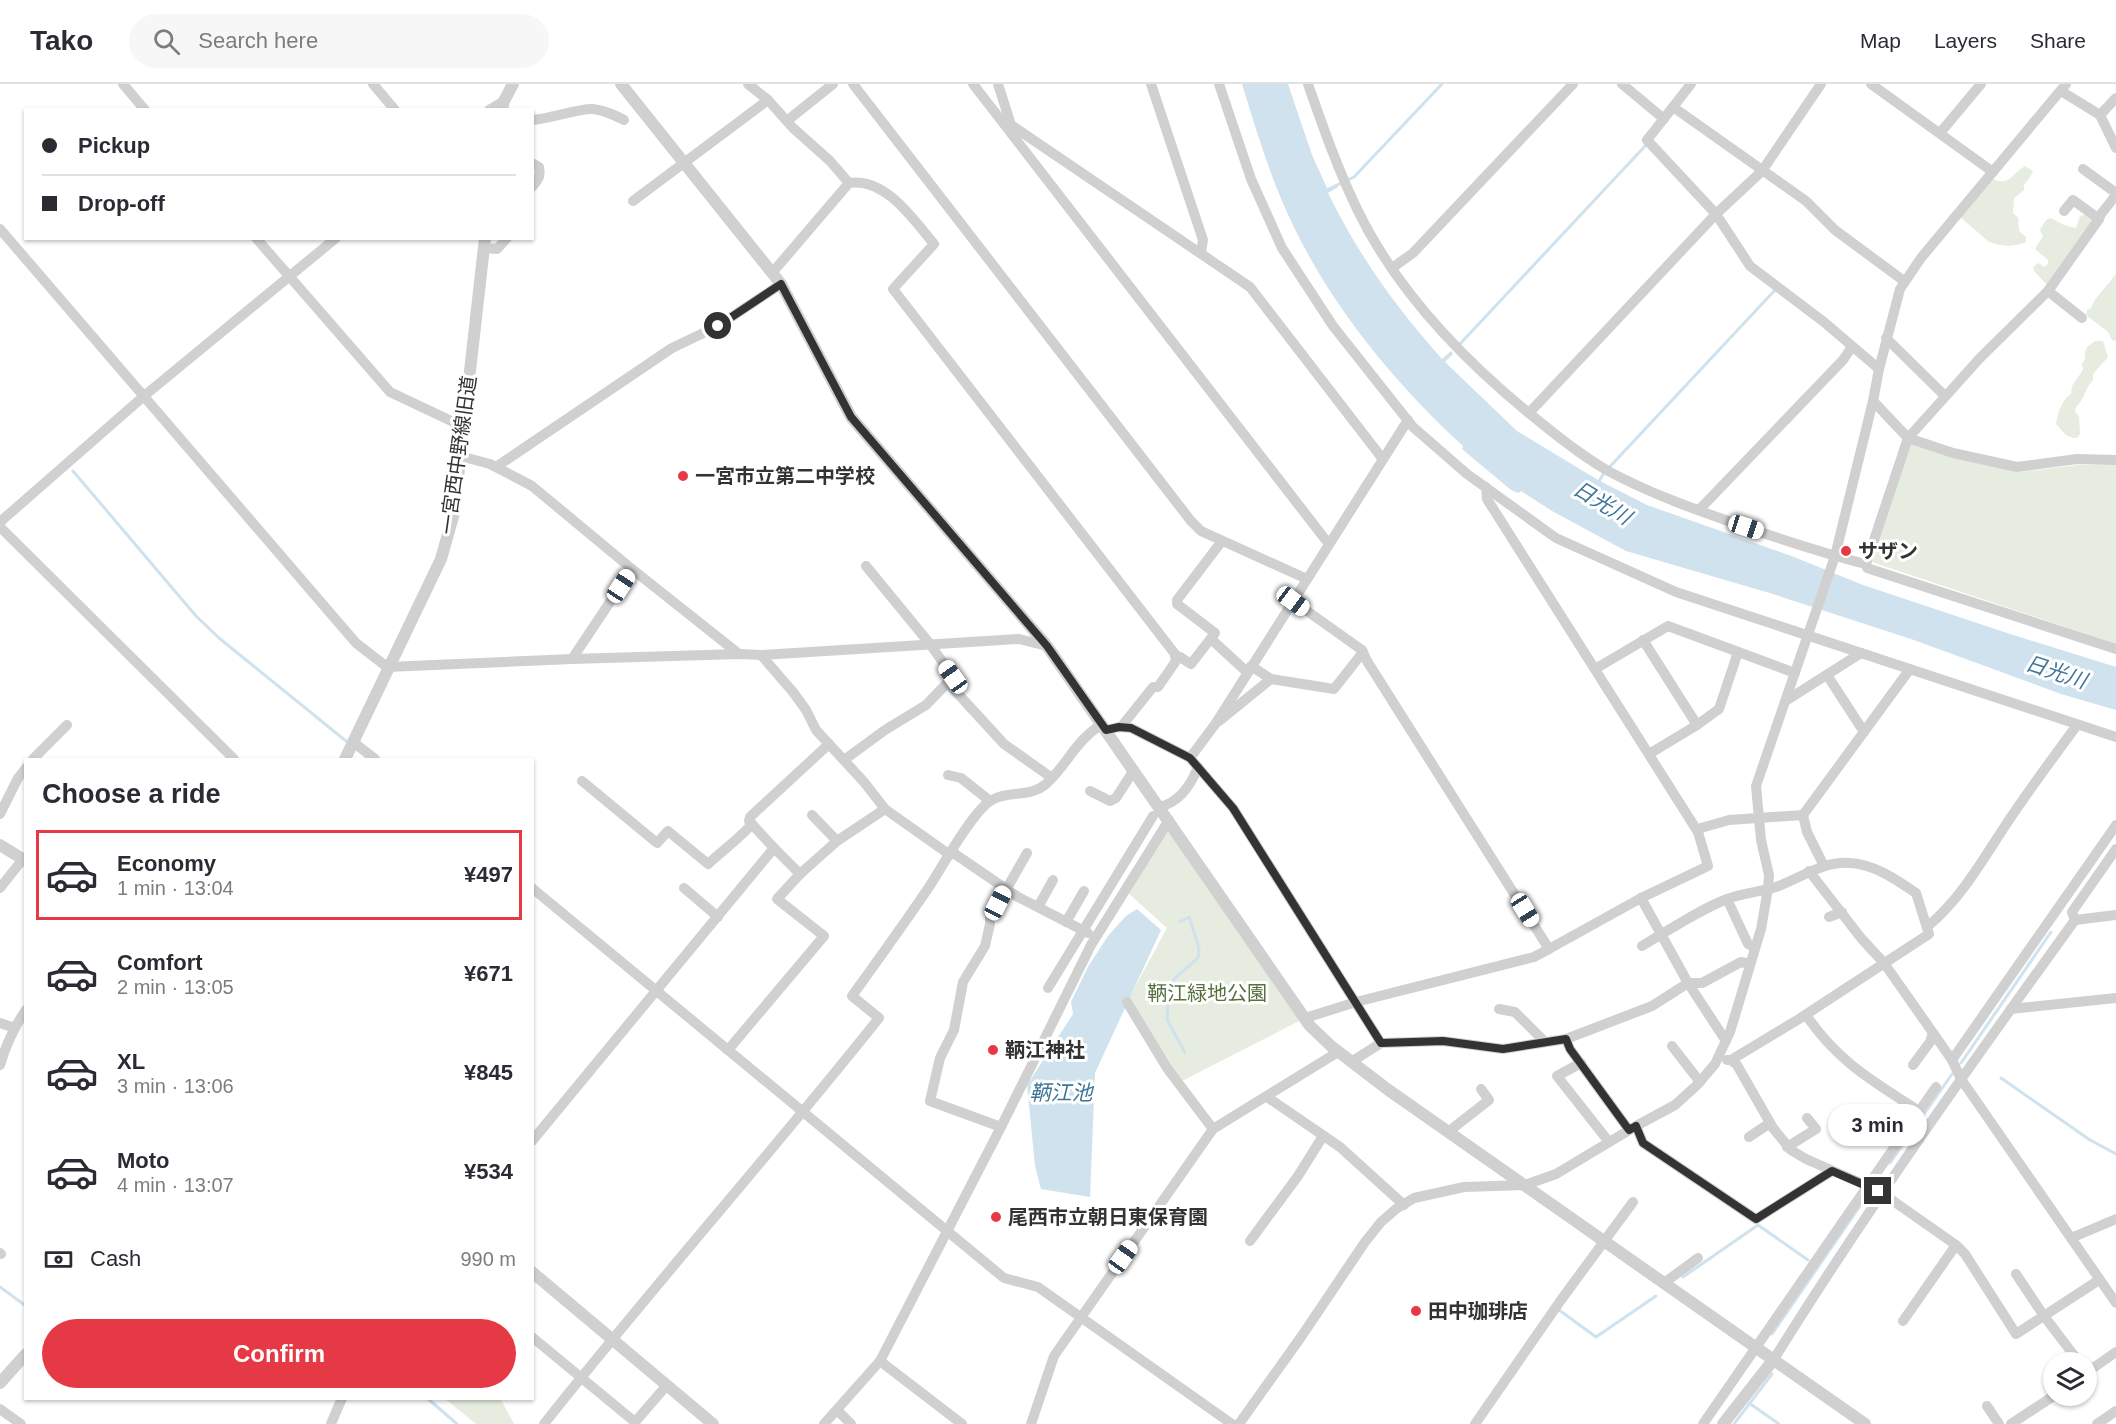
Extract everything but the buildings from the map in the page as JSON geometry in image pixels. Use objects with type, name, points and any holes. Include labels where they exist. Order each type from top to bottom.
[{"type":"street","points":[[123,84],[143,108]]},
{"type":"street","points":[[374,84],[393,108]]},
{"type":"street","points":[[503,105],[513,84]]},
{"type":"street","points":[[621,84],[781,284],[851,417],[1047,646],[1134,770],[1156,812],[1169,820],[1310,1026],[1351,1062],[1448,1132],[1865,1424]]},
{"type":"street","points":[[748,84],[768,100],[793,128],[831,161],[849,183]]},
{"type":"street","points":[[788,120],[833,84]]},
{"type":"street","points":[[853,84],[1191,521],[1201,531],[1307,579]]},
{"type":"street","points":[[973,84],[1009,126],[1328,543]]},
{"type":"street","points":[[998,84],[1009,126],[1201,252],[1250,287],[1382,458]]},
{"type":"street","points":[[1151,84],[1203,240],[1201,252]]},
{"type":"street","points":[[1219,84],[1251,179],[1282,248],[1333,326],[1408,420],[1467,474],[1556,538],[1676,592],[2116,737]]},
{"type":"street","points":[[1308,84],[1329,146],[1358,212],[1392,268],[1425,312],[1466,358],[1529,413],[1574,448],[1610,471],[1699,510],[1835,556],[1866,564],[1867,568],[2116,649]]},
{"type":"street","points":[[1392,268],[1413,253],[1573,84]]},
{"type":"street","points":[[1622,84],[1664,119]]},
{"type":"street","points":[[1691,84],[1647,140],[1716,214],[1750,266],[1824,322],[1851,348],[1879,369]]},
{"type":"street","points":[[1529,413],[1716,214],[1762,171],[1821,84]]},
{"type":"street","points":[[1871,84],[1993,172]]},
{"type":"street","points":[[1940,133],[1980,84]]},
{"type":"street","points":[[1239,1424],[1381,1222],[1414,1198],[1464,1187],[1525,1185],[1556,1174],[1675,1105],[1700,1082],[1718,1059],[1726,1041],[1761,929],[1768,889],[1756,786],[1835,556],[1899,289],[2063,87],[2100,115],[2116,148]]},
{"type":"street","points":[[2100,115],[2116,98]]},
{"type":"street","points":[[633,201],[768,100]]},
{"type":"street","points":[[1673,107],[1806,201],[1835,230],[1904,281]]},
{"type":"street","points":[[534,120],[590,108],[604,111],[624,120]]},
{"type":"street","points":[[534,165],[539,167],[540,172],[540,177],[534,184]]},
{"type":"street","points":[[1866,564],[1908,438],[1980,357],[2048,291],[2116,194],[2083,169]]},
{"type":"street","points":[[772,273],[849,183],[861,181],[889,195],[914,219],[934,243],[893,289],[1175,656],[1176,661],[1158,687],[1153,687],[1121,727]]},
{"type":"street","points":[[2064,211],[2073,200],[2100,219]]},
{"type":"street","points":[[0,228],[356,644],[387,667],[572,659],[761,655],[1019,639],[1047,646]]},
{"type":"street","points":[[258,240],[390,392],[464,427]]},
{"type":"street","points":[[0,522],[144,396],[334,240]]},
{"type":"street","points":[[484,243],[497,249],[505,240]]},
{"type":"street","name":"一宮西中野線旧道","points":[[345,758],[387,667],[441,559],[454,513],[484,243]]},
{"type":"street","points":[[496,467],[672,348],[718,326],[781,284]]},
{"type":"street","points":[[2048,291],[2082,318]]},
{"type":"street","points":[[1886,338],[1945,396]]},
{"type":"street","points":[[1699,510],[1843,360],[1851,348]]},
{"type":"street","points":[[1873,402],[1908,438],[1953,453],[2017,467],[2077,459],[2116,460]]},
{"type":"street","points":[[1048,988],[1156,812],[1172,804],[1184,791],[1194,762],[1216,723],[1408,420]]},
{"type":"street","points":[[460,456],[496,467],[532,486],[739,654]]},
{"type":"street","points":[[1305,1018],[1356,1002],[1534,957],[1641,898],[1708,866],[1698,832],[1487,499],[1486,487]]},
{"type":"street","points":[[0,526],[233,758]]},
{"type":"street","points":[[1175,656],[1191,663],[1215,633],[1177,604],[1177,600],[1222,541]]},
{"type":"street","points":[[844,760],[885,730],[916,713],[953,677],[930,644],[866,566]]},
{"type":"street","points":[[572,659],[632,569]]},
{"type":"street","points":[[1293,601],[1363,652],[1366,661],[1549,949]]},
{"type":"street","points":[[1595,669],[1668,626],[1796,673]]},
{"type":"street","points":[[1211,639],[1249,669],[1271,679],[1334,690],[1363,652]]},
{"type":"street","points":[[1643,640],[1697,725]]},
{"type":"street","points":[[1649,754],[1719,709],[1738,652]]},
{"type":"street","points":[[1786,700],[1861,653]]},
{"type":"street","points":[[761,655],[793,692],[806,710],[816,730],[885,809],[1005,888],[1096,937]]},
{"type":"street","points":[[1824,866],[1807,832],[1803,815],[1910,669]]},
{"type":"street","points":[[1827,675],[1864,732]]},
{"type":"street","points":[[1216,723],[1271,679]]},
{"type":"street","points":[[948,682],[1004,744],[1052,778]]},
{"type":"street","points":[[34,758],[67,724]]},
{"type":"street","points":[[1927,927],[1943,914],[1966,885],[2032,785],[2077,725]]},
{"type":"street","points":[[544,1424],[804,1113],[879,1018],[852,996],[976,817],[990,801],[1005,795],[1039,790],[1052,778],[1082,739],[1104,727],[1131,728],[1194,762],[1233,808],[1381,1043]]},
{"type":"street","points":[[353,742],[374,758]]},
{"type":"street","points":[[800,874],[749,821],[750,817],[829,744]]},
{"type":"street","points":[[0,811],[24,770]]},
{"type":"street","points":[[1090,791],[1110,801],[1116,798],[1134,770]]},
{"type":"street","points":[[948,775],[961,778],[990,801]]},
{"type":"street","points":[[582,781],[657,843],[668,831],[708,864],[728,845],[736,841],[752,824]]},
{"type":"street","points":[[728,1050],[824,936],[777,899],[800,874],[837,841],[885,809]]},
{"type":"street","points":[[813,815],[837,841]]},
{"type":"street","points":[[1698,832],[1701,828],[1729,820],[1803,815]]},
{"type":"street","points":[[824,1424],[880,1361],[1096,937],[1169,820]]},
{"type":"street","points":[[1952,1060],[2116,825]]},
{"type":"street","points":[[0,845],[24,860],[0,888]]},
{"type":"street","points":[[534,1139],[774,848]]},
{"type":"street","points":[[2075,920],[2072,912],[2116,849]]},
{"type":"street","points":[[1001,1127],[930,1101],[940,1058],[954,1030],[963,982],[985,946],[990,918],[1005,888],[1027,853]]},
{"type":"street","points":[[1642,946],[1727,899],[1768,889],[1824,866],[1851,863],[1870,867],[1890,876],[1917,893],[1929,934],[1806,1015],[1731,1060],[1718,1059]]},
{"type":"street","points":[[1809,871],[1861,938],[1884,963],[1934,1033],[1952,1060],[1961,1079],[2116,1303]]},
{"type":"street","points":[[1038,907],[1053,880]]},
{"type":"street","points":[[684,888],[718,917]]},
{"type":"street","points":[[534,890],[1004,1278],[1038,1287],[1232,1424]]},
{"type":"street","points":[[1066,921],[1084,891]]},
{"type":"street","points":[[1641,898],[1688,983],[1726,1041]]},
{"type":"street","points":[[1727,899],[1748,944],[1755,948]]},
{"type":"street","points":[[1829,917],[1842,912]]},
{"type":"street","points":[[1723,1424],[1774,1359],[1833,1264],[2075,920],[2116,915]]},
{"type":"street","points":[[1351,1062],[1381,1043],[1443,1041],[1503,1049],[1566,1039],[1652,1006],[1688,983],[1702,983],[1741,962],[1750,964]]},
{"type":"street","points":[[2012,1009],[2116,998]]},
{"type":"street","points":[[1127,1002],[1167,1068],[1213,1129]]},
{"type":"street","points":[[1499,1009],[1515,1012],[1545,1042]]},
{"type":"street","points":[[0,1065],[15,1028],[24,1013]]},
{"type":"street","points":[[1806,1015],[1844,1060],[1919,1111]]},
{"type":"street","points":[[0,1023],[15,1028]]},
{"type":"street","points":[[1913,1065],[1934,1033]]},
{"type":"street","points":[[1566,1039],[1570,1049],[1643,1143],[1756,1219],[1832,1171]]},
{"type":"street","points":[[1672,1047],[1700,1082]]},
{"type":"street","points":[[1031,1424],[1054,1356],[1213,1129],[1338,1052]]},
{"type":"street","points":[[1731,1060],[1737,1065],[1770,1123],[1787,1147],[1806,1159],[1882,1194],[1956,1245],[1965,1254],[2016,1334],[2099,1280]]},
{"type":"street","points":[[1581,1063],[1557,1076],[1609,1142]]},
{"type":"street","points":[[1702,1424],[1936,1087]]},
{"type":"street","points":[[1448,1132],[1489,1100],[1481,1089]]},
{"type":"street","points":[[1267,1096],[1362,1166],[1404,1205]]},
{"type":"street","points":[[1787,1147],[1816,1129],[1807,1118]]},
{"type":"street","points":[[1749,1137],[1770,1123]]},
{"type":"street","points":[[1250,1241],[1298,1176],[1323,1136]]},
{"type":"street","points":[[1474,1424],[1633,1202]]},
{"type":"street","points":[[2071,1239],[2116,1219]]},
{"type":"street","points":[[1903,1321],[1956,1245]]},
{"type":"street","points":[[1664,1283],[1698,1258]]},
{"type":"street","points":[[534,1274],[713,1424]]},
{"type":"street","points":[[2016,1274],[2071,1352]]},
{"type":"street","points":[[534,1339],[635,1422],[667,1385]]},
{"type":"street","points":[[2097,1366],[2115,1355]]},
{"type":"street","points":[[0,1383],[24,1356]]},
{"type":"street","points":[[880,1361],[962,1424]]},
{"type":"street","points":[[331,1424],[341,1400]]},
{"type":"street","points":[[2011,1424],[2043,1403]]},
{"type":"street","points":[[1987,1406],[1999,1424]]},
{"type":"street","points":[[0,1409],[21,1424]]},
{"type":"street","points":[[837,1410],[851,1424]]},
{"type":"street","points":[[2097,1424],[2116,1411]]},
{"type":"green space","points":[[2025,166],[2033,171],[2024,185],[2024,190],[2014,198],[2013,213],[2018,218],[2019,231],[2026,237],[2026,242],[2007,246],[1988,241],[1959,216],[1990,178],[2006,181]]},
{"type":"green space","points":[[2086,214],[2093,219],[2049,287],[2033,267],[2038,263],[2044,267],[2048,264],[2048,260],[2035,249],[2043,236],[2040,230],[2046,220],[2051,218],[2076,228],[2080,216]]},
{"type":"green space","points":[[2115,275],[2116,341],[2112,340],[2108,332],[2086,315],[2087,310],[2091,308]]},
{"type":"green space","points":[[2095,341],[2103,341],[2108,357],[2093,374],[2093,380],[2076,407],[2080,434],[2077,438],[2073,438],[2056,424],[2063,403],[2071,394],[2072,386],[2083,370],[2082,364],[2087,347]]},
{"type":"green space","points":[[1910,442],[1948,453],[1948,457],[2019,472],[2078,465],[2116,464],[2116,644],[1872,562]]},
{"type":"green space","name":"鞆江緑地公園","points":[[1169,820],[1305,1018],[1178,1083],[1127,1002],[1167,928],[1126,891]]},
{"type":"green space","points":[[446,1400],[501,1400],[514,1424],[476,1424]]},
{"type":"water","name":"日光川","points":[[1242,84],[1288,84],[1312,155],[1327,188],[1337,184],[1338,187],[1328,193],[1365,259],[1393,300],[1442,359],[1451,351],[1453,354],[1445,362],[1517,431],[1598,480],[1647,505],[1794,557],[1863,585],[2116,667],[2116,710],[2061,694],[1914,640],[1773,594],[1626,551],[1552,511],[1521,491],[1518,493],[1511,490],[1462,449],[1463,446],[1409,392],[1359,333],[1337,302],[1298,236],[1282,201],[1265,158]]},
{"type":"water","name":"鞆江池","points":[[1137,909],[1161,930],[1095,1073],[1090,1197],[1041,1189],[1035,1166],[1027,1085],[1073,1014],[1071,1002],[1088,967],[1108,936],[1126,916]]},
{"type":"waterway","points":[[1335,186],[1354,177],[1442,84]]},
{"type":"waterway","points":[[1459,345],[1647,144]]},
{"type":"waterway","name":"日光川","points":[[1598,483],[1604,473],[1775,290]]},
{"type":"waterway","points":[[73,471],[196,616],[219,638],[346,741]]},
{"type":"waterway","points":[[1180,922],[1189,917],[1199,948],[1198,958],[1174,979],[1168,1005],[1167,1019],[1185,1053]]},
{"type":"waterway","points":[[1961,1063],[2051,932]]},
{"type":"waterway","points":[[1890,1163],[1952,1074]]},
{"type":"waterway","points":[[2001,1078],[2090,1140],[2116,1154]]},
{"type":"waterway","points":[[1772,1334],[1862,1203]]},
{"type":"waterway","points":[[1683,1277],[1758,1225],[1808,1260]]},
{"type":"waterway","points":[[0,1287],[24,1305]]},
{"type":"waterway","points":[[1559,1310],[1596,1337],[1656,1296]]},
{"type":"waterway","points":[[1734,1424],[1772,1374]]},
{"type":"waterway","points":[[429,1400],[457,1424]]},
{"type":"waterway","points":[[1749,1403],[1779,1424]]},
{"type":"place","name":"一宮市立第二中学校","points":[[683,476]]},
{"type":"place","name":"サザン","points":[[1846,551]]},
{"type":"place","name":"鞆江神社","points":[[993,1050]]},
{"type":"place","name":"尾西市立朝日東保育園","points":[[996,1217]]},
{"type":"place","name":"田中珈琲店","points":[[1416,1311]]},
{"type":"route","points":[[718,326],[781,284],[851,417],[1047,646],[1106,730],[1119,727],[1131,728],[1190,758],[1233,808],[1381,1043],[1443,1041],[1503,1049],[1566,1039],[1570,1049],[1629,1130],[1636,1126],[1643,1143],[1756,1219],[1832,1171],[1878,1191]]}]
